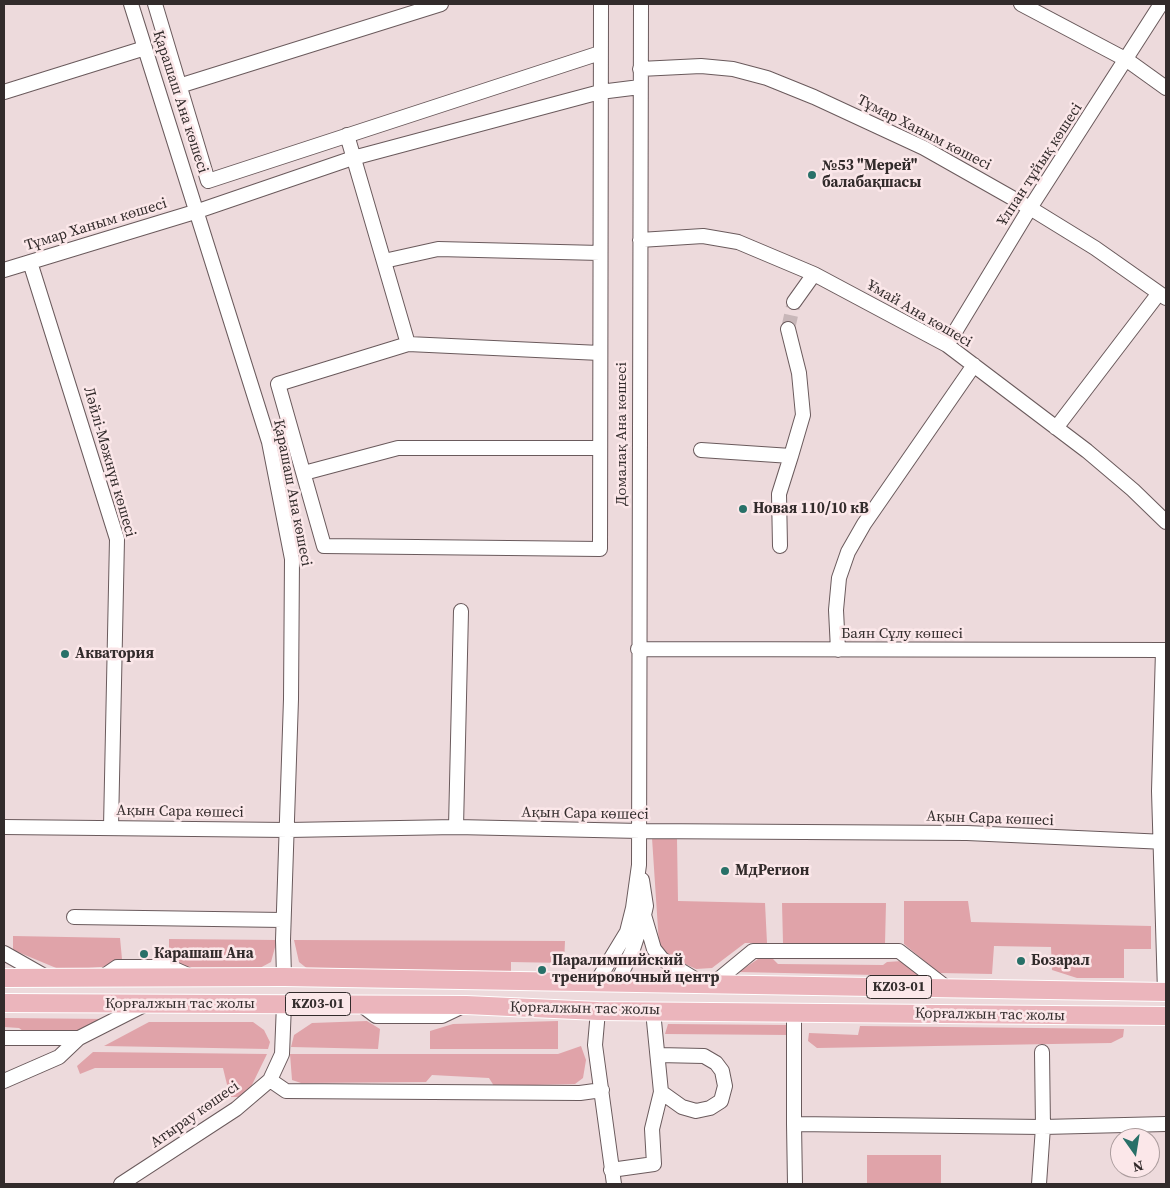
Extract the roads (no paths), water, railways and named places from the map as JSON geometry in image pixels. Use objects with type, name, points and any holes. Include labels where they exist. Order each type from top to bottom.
[{"type":"main road","name":"Қорғалжын тас жолы","points":[[4,978],[284,977],[1166,992]]},
{"type":"main road","points":[[596,983],[598,1010]]},
{"type":"main road","points":[[598,1010],[618,983]]},
{"type":"main road","points":[[1166,992],[1166,1016]]},
{"type":"main road","name":"Қорғалжын тас жолы","points":[[4,1003],[466,1005],[653,1011],[1166,1016]]},
{"type":"street","name":"Қарашаш Ана көшесі","points":[[131,4],[198,211],[269,442],[292,559],[288,830],[283,920],[284,977]]},
{"type":"street","points":[[155,4],[208,181],[600,53]]},
{"type":"street","points":[[180,86],[441,4]]},
{"type":"street","points":[[600,353],[408,344],[278,384],[324,546],[600,549],[601,4]]},
{"type":"street","name":"Домалақ Ана көшесі","points":[[618,983],[633,949],[646,906],[640,865],[638,649],[641,4]]},
{"type":"street","points":[[1021,4],[1127,60],[1166,88]]},
{"type":"street","name":"Ұлпан тұйық көшесі","points":[[948,345],[1030,208],[1127,60],[1161,4]]},
{"type":"street","points":[[4,92],[145,48]]},
{"type":"street","name":"Тұмар Ханым көшесі","points":[[640,69],[702,66],[733,69],[767,78],[814,97],[924,148],[1030,208],[1096,248],[1163,296]]},
{"type":"street","name":"Тұмар Ханым көшесі","points":[[4,270],[198,211],[353,158],[600,92],[640,87]]},
{"type":"street","points":[[347,136],[408,344]]},
{"type":"street","name":"Ұмай Ана көшесі","points":[[640,240],[703,236],[738,242],[814,274],[948,345],[1133,490],[1166,522]]},
{"type":"street","points":[[384,261],[438,249],[600,253]]},
{"type":"street","name":"Ләйлі-Мәжнүн көшесі","points":[[30,262],[117,539],[111,827]]},
{"type":"street","points":[[794,302],[814,274]]},
{"type":"street","points":[[1056,428],[1163,296]]},
{"type":"street","points":[[780,546],[779,494],[803,415],[799,373],[788,329]]},
{"type":"street","points":[[838,650],[836,610],[839,578],[848,552],[864,524],[974,365]]},
{"type":"street","points":[[304,473],[398,448],[600,448]]},
{"type":"street","points":[[701,450],[791,456]]},
{"type":"street","points":[[456,827],[461,611]]},
{"type":"street","name":"Баян Сұлу көшесі","points":[[638,649],[1165,650]]},
{"type":"street","points":[[1165,650],[1163,842],[1166,992]]},
{"type":"street","name":"Ақын Сара көшесі","points":[[4,827],[288,830],[456,827],[640,831],[966,833],[1163,842]]},
{"type":"street","name":"Домалақ Ана көшесі","points":[[596,983],[627,932],[640,865]]},
{"type":"street","points":[[644,915],[654,949],[662,958],[708,984],[753,951],[899,951],[947,988]]},
{"type":"street","points":[[74,916],[283,920]]},
{"type":"street","points":[[4,953],[49,978]]},
{"type":"street","name":"Атырау көшесі","points":[[121,1184],[236,1109],[270,1080],[282,1054],[284,1004]]},
{"type":"street","points":[[4,1080],[60,1057],[79,1038],[144,1005]]},
{"type":"street","points":[[598,1010],[595,1045],[614,1184]]},
{"type":"street","points":[[611,1170],[654,1164],[652,1129],[661,1092],[653,1011]]},
{"type":"street","points":[[794,1013],[795,1184]]},
{"type":"street","points":[[4,1038],[79,1038]]},
{"type":"street","points":[[1039,1184],[1043,1127],[1042,1052]]},
{"type":"street","points":[[658,1055],[704,1056],[716,1063],[722,1071],[725,1086],[721,1101],[710,1108],[696,1111],[682,1107],[661,1092]]},
{"type":"street","points":[[270,1080],[286,1091],[580,1092],[602,1090]]},
{"type":"street","points":[[794,1124],[1043,1127],[1166,1124]]},
{"type":"tunnel","points":[[788,329],[794,302]]},
{"type":"place","name":"№53 \"Мерей\" балабақшасы","points":[[812,175]]},
{"type":"place","name":"Новая 110/10 кВ","points":[[743,509]]},
{"type":"place","name":"Акватория","points":[[65,654]]},
{"type":"place","name":"МдРегион","points":[[725,871]]},
{"type":"place","name":"Карашаш Ана","points":[[144,954]]},
{"type":"place","name":"Бозарал","points":[[1021,961]]},
{"type":"place","name":"Паралимпийский тренировочный центр","points":[[542,970]]}]
